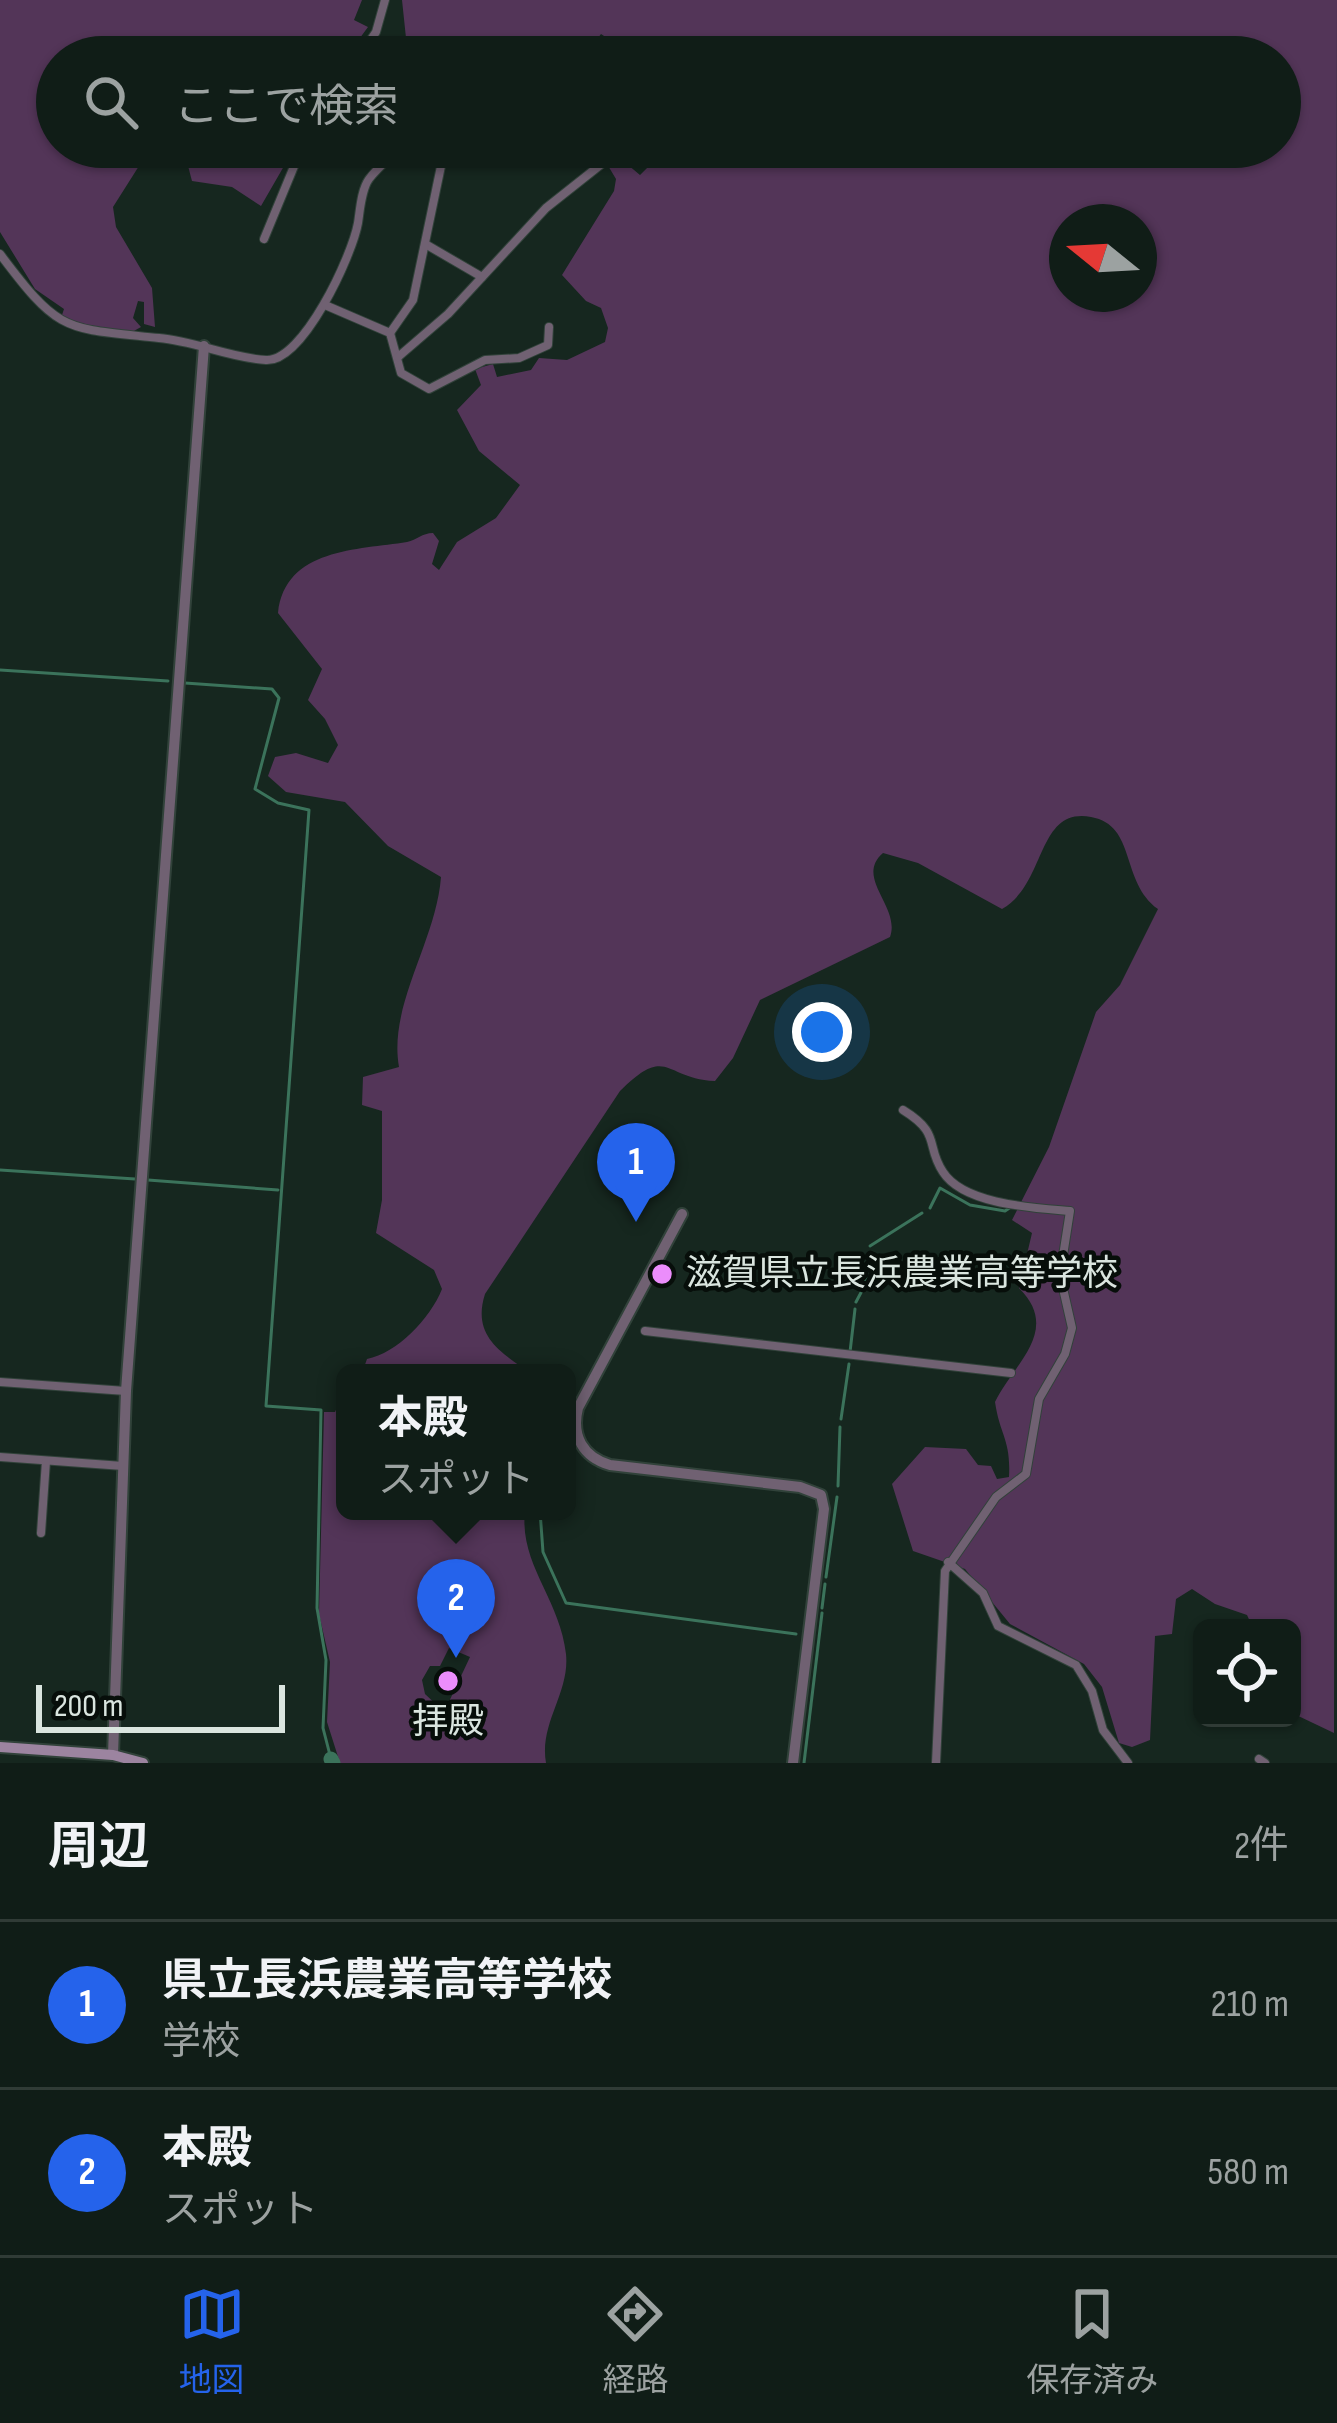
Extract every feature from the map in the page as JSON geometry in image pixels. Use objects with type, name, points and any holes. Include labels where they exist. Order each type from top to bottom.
[{"type":"main road","points":[[0,1747],[113,1755],[142,1763]]},
{"type":"street","points":[[373,36],[385,0]]},
{"type":"street","points":[[263,239],[293,168]]},
{"type":"street","points":[[0,254],[39,306],[68,326],[270,361],[293,351],[325,305],[358,225],[369,179],[380,168]]},
{"type":"street","points":[[389,332],[413,300],[442,168]]},
{"type":"street","points":[[398,357],[482,278],[546,208],[596,168]]},
{"type":"street","points":[[428,245],[482,278]]},
{"type":"street","points":[[325,305],[389,332],[401,373],[429,389],[485,360],[541,351],[548,345],[549,327]]},
{"type":"street","points":[[113,1755],[126,1391],[204,346]]},
{"type":"street","points":[[903,1111],[921,1121],[935,1143],[941,1171],[951,1180],[975,1194],[1070,1211],[1060,1275],[1072,1328],[1065,1354],[1039,1400],[1026,1474],[996,1497],[948,1562],[936,1763]]},
{"type":"street","points":[[682,1214],[578,1408],[576,1434],[586,1452],[610,1465],[800,1487],[820,1495],[824,1509],[793,1763]]},
{"type":"street","points":[[645,1331],[1010,1373]]},
{"type":"street","points":[[0,1382],[126,1391]]},
{"type":"street","points":[[0,1457],[123,1466]]},
{"type":"street","points":[[41,1533],[46,1461]]},
{"type":"street","points":[[948,1562],[982,1593],[998,1626],[1076,1665],[1092,1691],[1103,1730],[1128,1763]]},
{"type":"shaded area","points":[[0,0],[362,0],[354,20],[368,27],[361,36],[36,36],[36,168],[138,168],[113,207],[116,227],[152,288],[155,327],[144,324],[144,302],[138,301],[133,318],[141,327],[132,332],[75,323],[35,289],[0,232]]},
{"type":"shaded area","points":[[402,0],[1337,0],[1334,1733],[1301,1717],[1301,1619],[1249,1619],[1192,1589],[1176,1599],[1172,1634],[1155,1636],[1150,1740],[1132,1747],[1119,1743],[1102,1687],[1084,1664],[1010,1624],[965,1569],[913,1551],[892,1484],[925,1447],[966,1449],[978,1465],[991,1466],[997,1479],[1009,1477],[995,1402],[1030,1347],[1036,1319],[1019,1288],[1032,1233],[1012,1220],[1049,1147],[1096,1012],[1120,985],[1158,909],[1146,898],[1116,831],[1106,822],[1073,817],[1060,824],[1027,883],[1002,909],[918,863],[883,853],[873,872],[892,926],[890,937],[760,1000],[733,1058],[715,1081],[658,1066],[620,1091],[485,1294],[485,1331],[499,1350],[518,1364],[365,1364],[411,1333],[442,1289],[434,1270],[376,1233],[382,1200],[382,1111],[362,1105],[363,1077],[399,1067],[400,1020],[431,925],[441,877],[388,846],[345,802],[286,792],[268,776],[275,757],[296,753],[328,763],[338,745],[325,719],[308,700],[322,669],[278,613],[294,576],[327,556],[433,533],[439,541],[432,564],[439,570],[457,542],[496,518],[520,485],[479,451],[457,410],[481,385],[475,369],[493,364],[497,377],[531,370],[539,358],[567,360],[605,342],[608,328],[601,308],[586,301],[562,275],[614,191],[616,179],[609,168],[632,168],[640,175],[647,168],[1301,168],[1301,36],[406,36]]},
{"type":"shaded area","points":[[189,168],[283,168],[261,206],[232,187],[192,181]]},
{"type":"shaded area","points":[[336,1410],[336,1520],[525,1520],[528,1548],[566,1654],[564,1682],[547,1735],[546,1763],[340,1763],[327,1722],[330,1662],[319,1614],[324,1412]],"holes":[[[449,1648],[470,1657],[446,1708],[441,1709],[425,1694],[422,1680],[430,1666],[440,1666]]]},
{"type":"waterway","points":[[0,670],[168,681]]},
{"type":"waterway","points":[[185,683],[272,689],[279,698],[255,789],[278,803],[309,810],[266,1406],[321,1410],[317,1608],[326,1660],[323,1728],[331,1759]]},
{"type":"waterway","points":[[0,1170],[135,1179]]},
{"type":"waterway","points":[[148,1180],[278,1190]]},
{"type":"waterway","points":[[930,1208],[940,1188],[970,1205],[1005,1211],[1011,1207]]},
{"type":"waterway","points":[[870,1246],[922,1213]]},
{"type":"waterway","points":[[856,1302],[865,1285],[869,1258]]},
{"type":"waterway","points":[[850,1352],[855,1309]]},
{"type":"waterway","points":[[841,1419],[849,1364]]},
{"type":"waterway","points":[[838,1486],[840,1427]]},
{"type":"waterway","points":[[826,1577],[837,1497]]},
{"type":"waterway","points":[[541,1520],[543,1552],[566,1603],[796,1634]]},
{"type":"waterway","points":[[822,1608],[825,1584]]},
{"type":"waterway","points":[[804,1763],[822,1613]]},
{"type":"waterway","points":[[331,1759],[333,1763]]},
{"type":"place","name":"県立長浜農業高等学校","points":[[636,1222]]},
{"type":"place","name":"滋賀県立長浜農業高等学校","points":[[662,1274]]},
{"type":"place","name":"本殿","points":[[456,1658]]},
{"type":"place","name":"拝殿","points":[[448,1681]]}]
